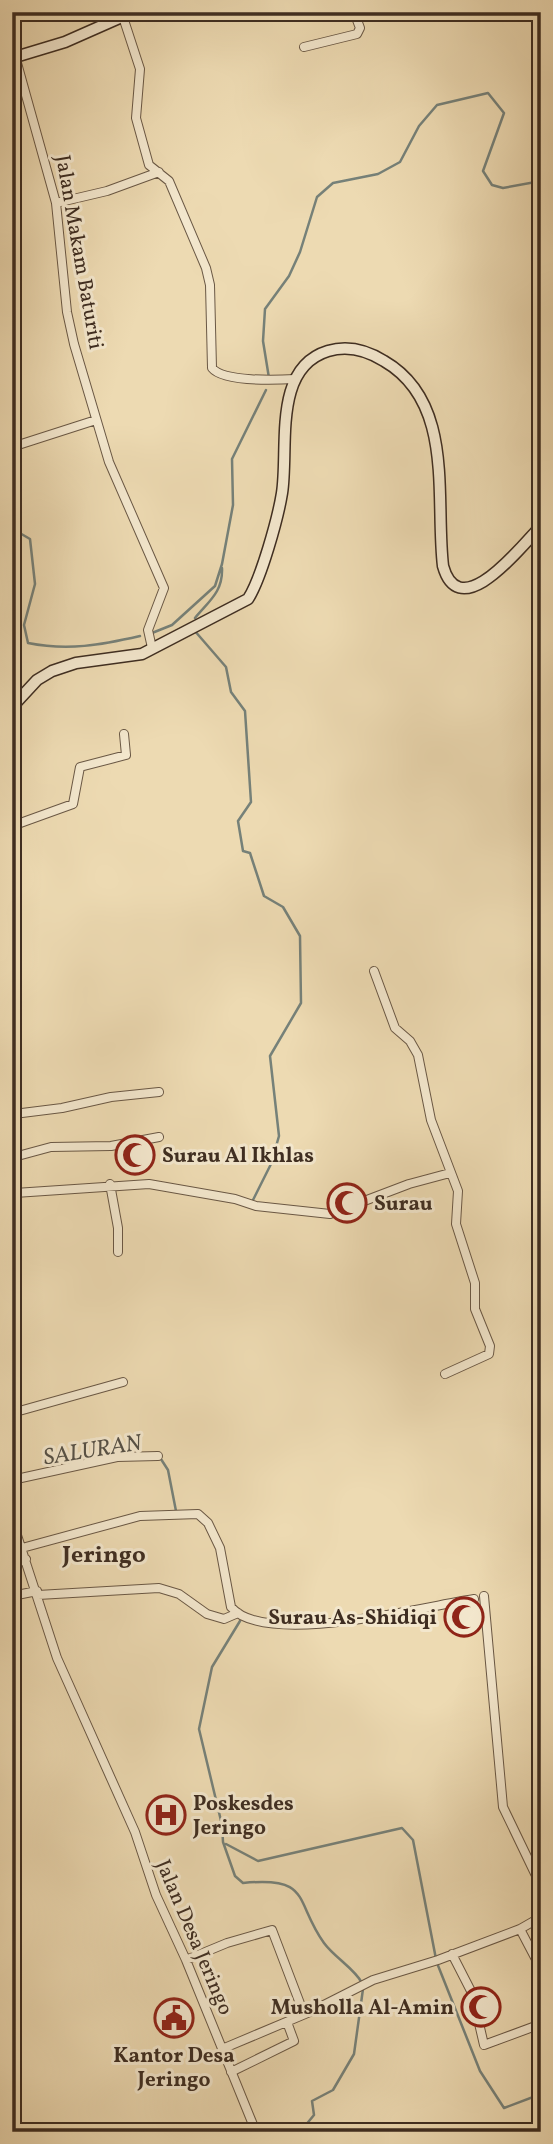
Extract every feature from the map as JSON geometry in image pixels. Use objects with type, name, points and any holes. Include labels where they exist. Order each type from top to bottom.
[{"type":"street","points":[[304,47],[357,34],[360,28],[354,12]]},
{"type":"street","points":[[14,53],[57,45],[128,15],[140,69],[136,118],[149,165],[170,183],[206,268],[213,370],[265,380],[295,379]]},
{"type":"street","name":"Jalan Makam Baturiti","points":[[14,53],[56,203],[67,312],[96,420],[109,462],[164,588],[148,630],[152,648]]},
{"type":"street","points":[[56,203],[107,191],[159,172]]},
{"type":"street","points":[[12,707],[37,680],[61,666],[133,656],[240,606],[250,595],[280,504],[289,397],[295,379],[317,356],[331,350],[353,349],[387,362],[416,389],[433,425],[443,566],[455,584],[468,588],[485,582],[541,526]]},
{"type":"street","points":[[12,447],[96,420]]},
{"type":"street","points":[[12,825],[73,804],[80,767],[126,755],[124,734]]},
{"type":"street","points":[[374,971],[396,1028],[410,1041],[418,1055],[425,1099],[458,1191],[456,1224],[475,1283],[475,1309],[490,1346],[489,1354],[445,1374]]},
{"type":"street","points":[[12,1211],[15,1193],[13,1111],[62,1108],[111,1097],[159,1092]]},
{"type":"street","points":[[14,1157],[51,1147],[111,1146],[159,1137]]},
{"type":"street","points":[[15,1193],[110,1184],[164,1185],[256,1206],[330,1214],[409,1184],[450,1173]]},
{"type":"street","points":[[110,1184],[118,1228],[118,1252]]},
{"type":"street","points":[[12,1413],[123,1382]]},
{"type":"street","points":[[12,1480],[117,1457],[158,1456]]},
{"type":"street","points":[[22,1548],[140,1516],[195,1514],[208,1523],[220,1548],[228,1578],[229,1601],[237,1613]]},
{"type":"street","name":"Jalan Desa Jeringo","points":[[12,1520],[57,1658],[135,1832],[153,1888],[186,1960],[256,2132]]},
{"type":"street","points":[[12,1564],[26,1559]]},
{"type":"street","points":[[12,1595],[159,1588],[179,1594],[207,1614],[223,1619],[237,1613],[266,1621],[326,1624],[474,1599]]},
{"type":"street","points":[[484,1596],[503,1807],[541,1886]]},
{"type":"street","points":[[222,2049],[288,2022],[373,1980],[452,1954],[541,1917]]},
{"type":"street","points":[[520,1928],[541,1969]]},
{"type":"street","points":[[186,1960],[228,1943],[272,1930],[304,2014]]},
{"type":"street","points":[[452,1954],[472,1993],[484,2046],[541,2024]]},
{"type":"street","points":[[231,2072],[294,2040],[288,2022]]},
{"type":"waterway","points":[[269,378],[263,341],[265,309],[289,276],[300,252],[317,197],[333,183],[378,174],[400,162],[419,126],[437,105],[488,93],[504,113],[483,171],[492,185],[503,188],[541,181]]},
{"type":"waterway","points":[[152,633],[172,625],[215,586],[233,505],[232,459],[266,390]]},
{"type":"waterway","points":[[12,538],[18,532],[30,539],[35,584],[24,625],[28,643],[57,647],[84,646],[140,636]]},
{"type":"waterway","points":[[195,618],[218,590],[222,568]]},
{"type":"waterway","points":[[194,630],[226,667],[231,692],[245,711],[251,802],[238,821],[243,851],[250,853],[264,896],[283,907],[300,936],[301,1003],[270,1056],[279,1136],[271,1164],[253,1200]]},
{"type":"waterway","name":"SALURAN","points":[[159,1456],[168,1470],[176,1511]]},
{"type":"waterway","points":[[240,1621],[212,1667],[199,1729],[222,1825],[223,1842],[235,1876],[243,1883],[281,1884],[298,1895],[324,1943],[362,1983]]},
{"type":"waterway","points":[[226,1844],[258,1861],[402,1828],[413,1840],[436,1959]]},
{"type":"waterway","points":[[437,1963],[480,2071],[504,2108],[541,2094]]},
{"type":"waterway","points":[[300,2132],[314,2115],[312,2101],[333,2090],[354,2054],[363,1989]]},
{"type":"place","name":"Surau Al Ikhlas","points":[[135,1155]]},
{"type":"place","name":"Surau","points":[[347,1203]]},
{"type":"place","name":"Surau As-Shidiqi","points":[[464,1617]]},
{"type":"place","name":"Poskesdes Jeringo","points":[[166,1815]]},
{"type":"place","name":"Musholla Al-Amin","points":[[481,2007]]},
{"type":"place","name":"Kantor Desa Jeringo","points":[[174,2018]]},
{"type":"district","name":"Jeringo","points":[[104,1554]]}]
